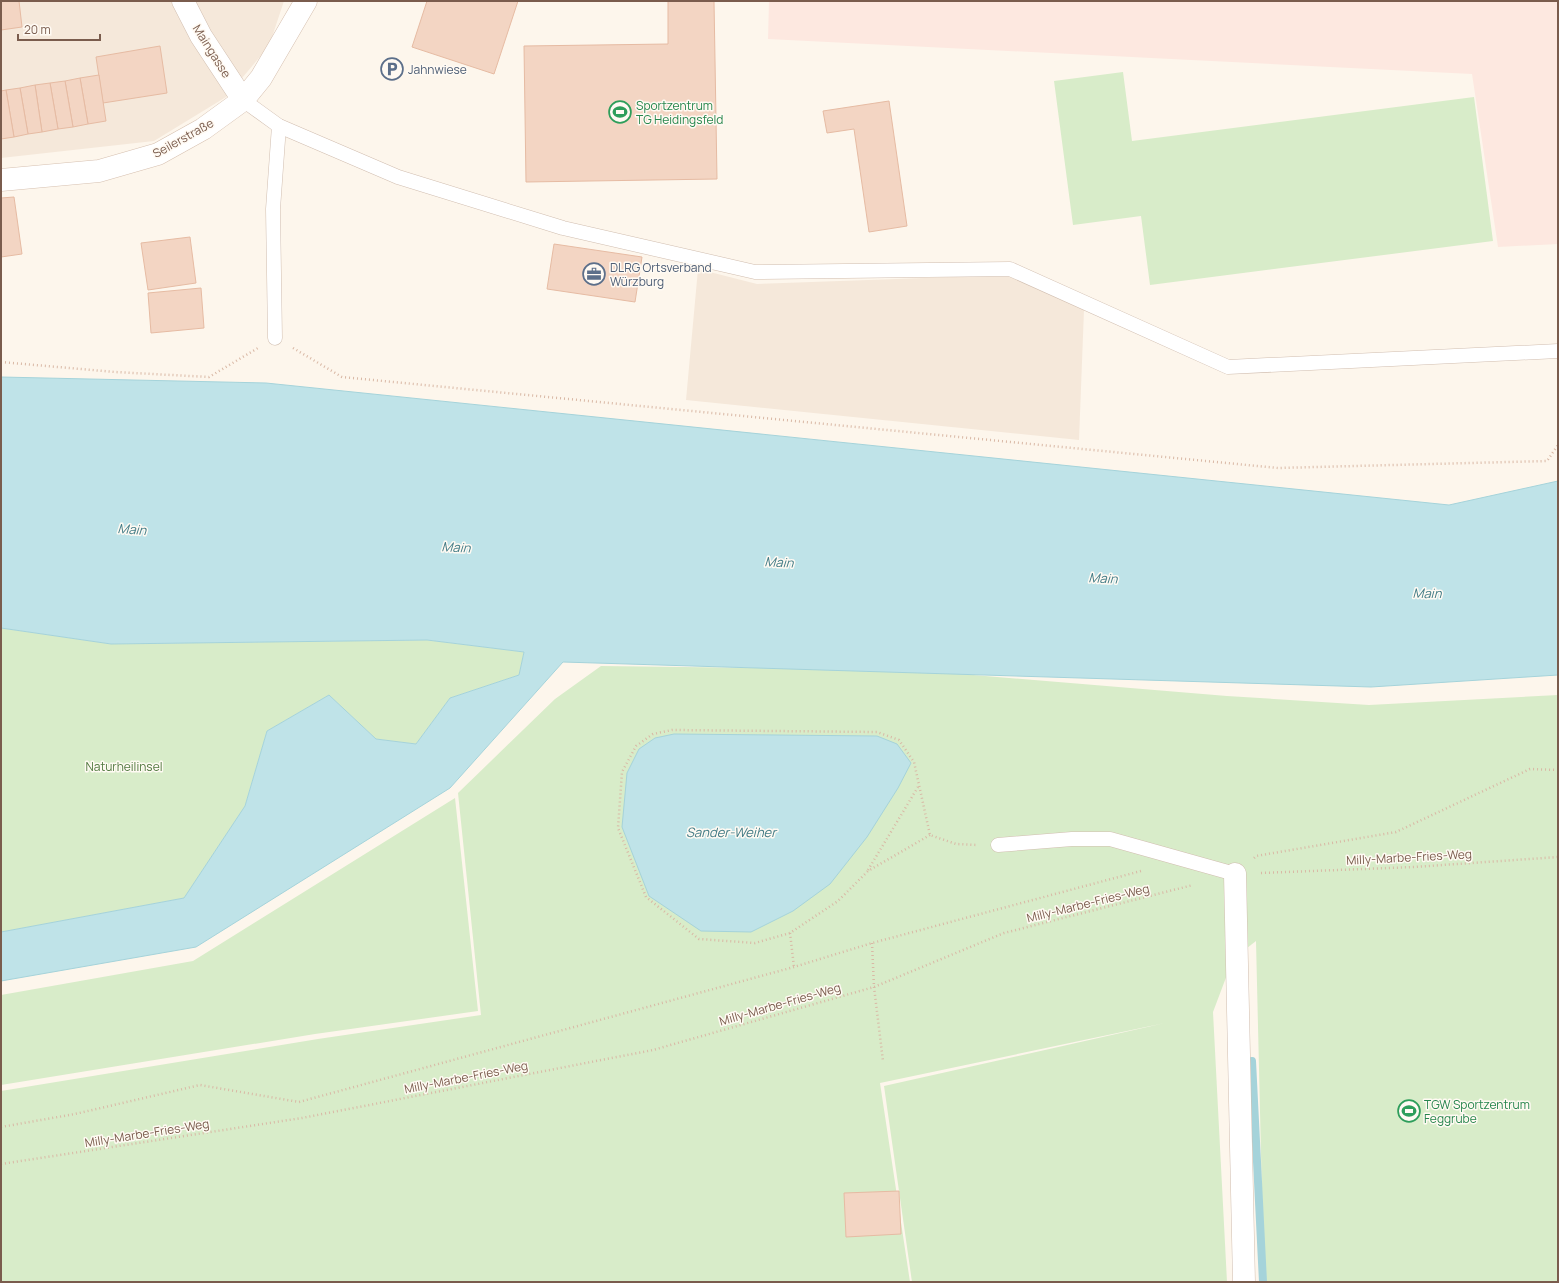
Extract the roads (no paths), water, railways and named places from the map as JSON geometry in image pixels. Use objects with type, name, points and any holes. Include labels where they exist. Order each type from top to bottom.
[{"type":"street","name":"Maingasse","points":[[183,1],[201,36],[243,100]]},
{"type":"street","name":"Seilerstraße","points":[[1,180],[99,171],[158,154],[203,129],[243,100],[261,78],[306,1]]},
{"type":"street","points":[[1235,874],[1244,1282]]},
{"type":"lane","points":[[243,100],[279,126],[398,177],[562,228],[755,272],[1010,268],[1228,367],[1558,351]]},
{"type":"lane","points":[[275,338],[274,209],[279,126]]},
{"type":"lane","points":[[998,845],[1072,839],[1110,839],[1235,874]]},
{"type":"water","name":"Main","points":[[1,377],[266,383],[1449,505],[1558,481],[1558,675],[1371,687],[563,662],[450,788],[196,947],[1,981],[1,932],[184,898],[245,806],[267,731],[329,695],[376,739],[416,744],[450,698],[519,675],[524,652],[427,640],[111,644],[1,628]]},
{"type":"water","name":"Sander-Weiher","points":[[674,734],[877,736],[897,744],[911,763],[898,788],[867,837],[830,884],[793,911],[751,932],[701,931],[649,896],[622,827],[627,773],[639,749],[655,738]]},
{"type":"waterway","points":[[1252,1061],[1263,1282]]},
{"type":"place","name":"Jahnwiese","points":[[392,69]]},
{"type":"place","name":"Sportzentrum TG Heidingsfeld","points":[[620,112]]},
{"type":"place","name":"DLRG Ortsverband Würzburg","points":[[594,274]]},
{"type":"place","name":"TGW Sportzentrum Feggrube","points":[[1409,1111]]},
{"type":"park label","name":"Naturheilinsel","points":[[124,766]]}]
